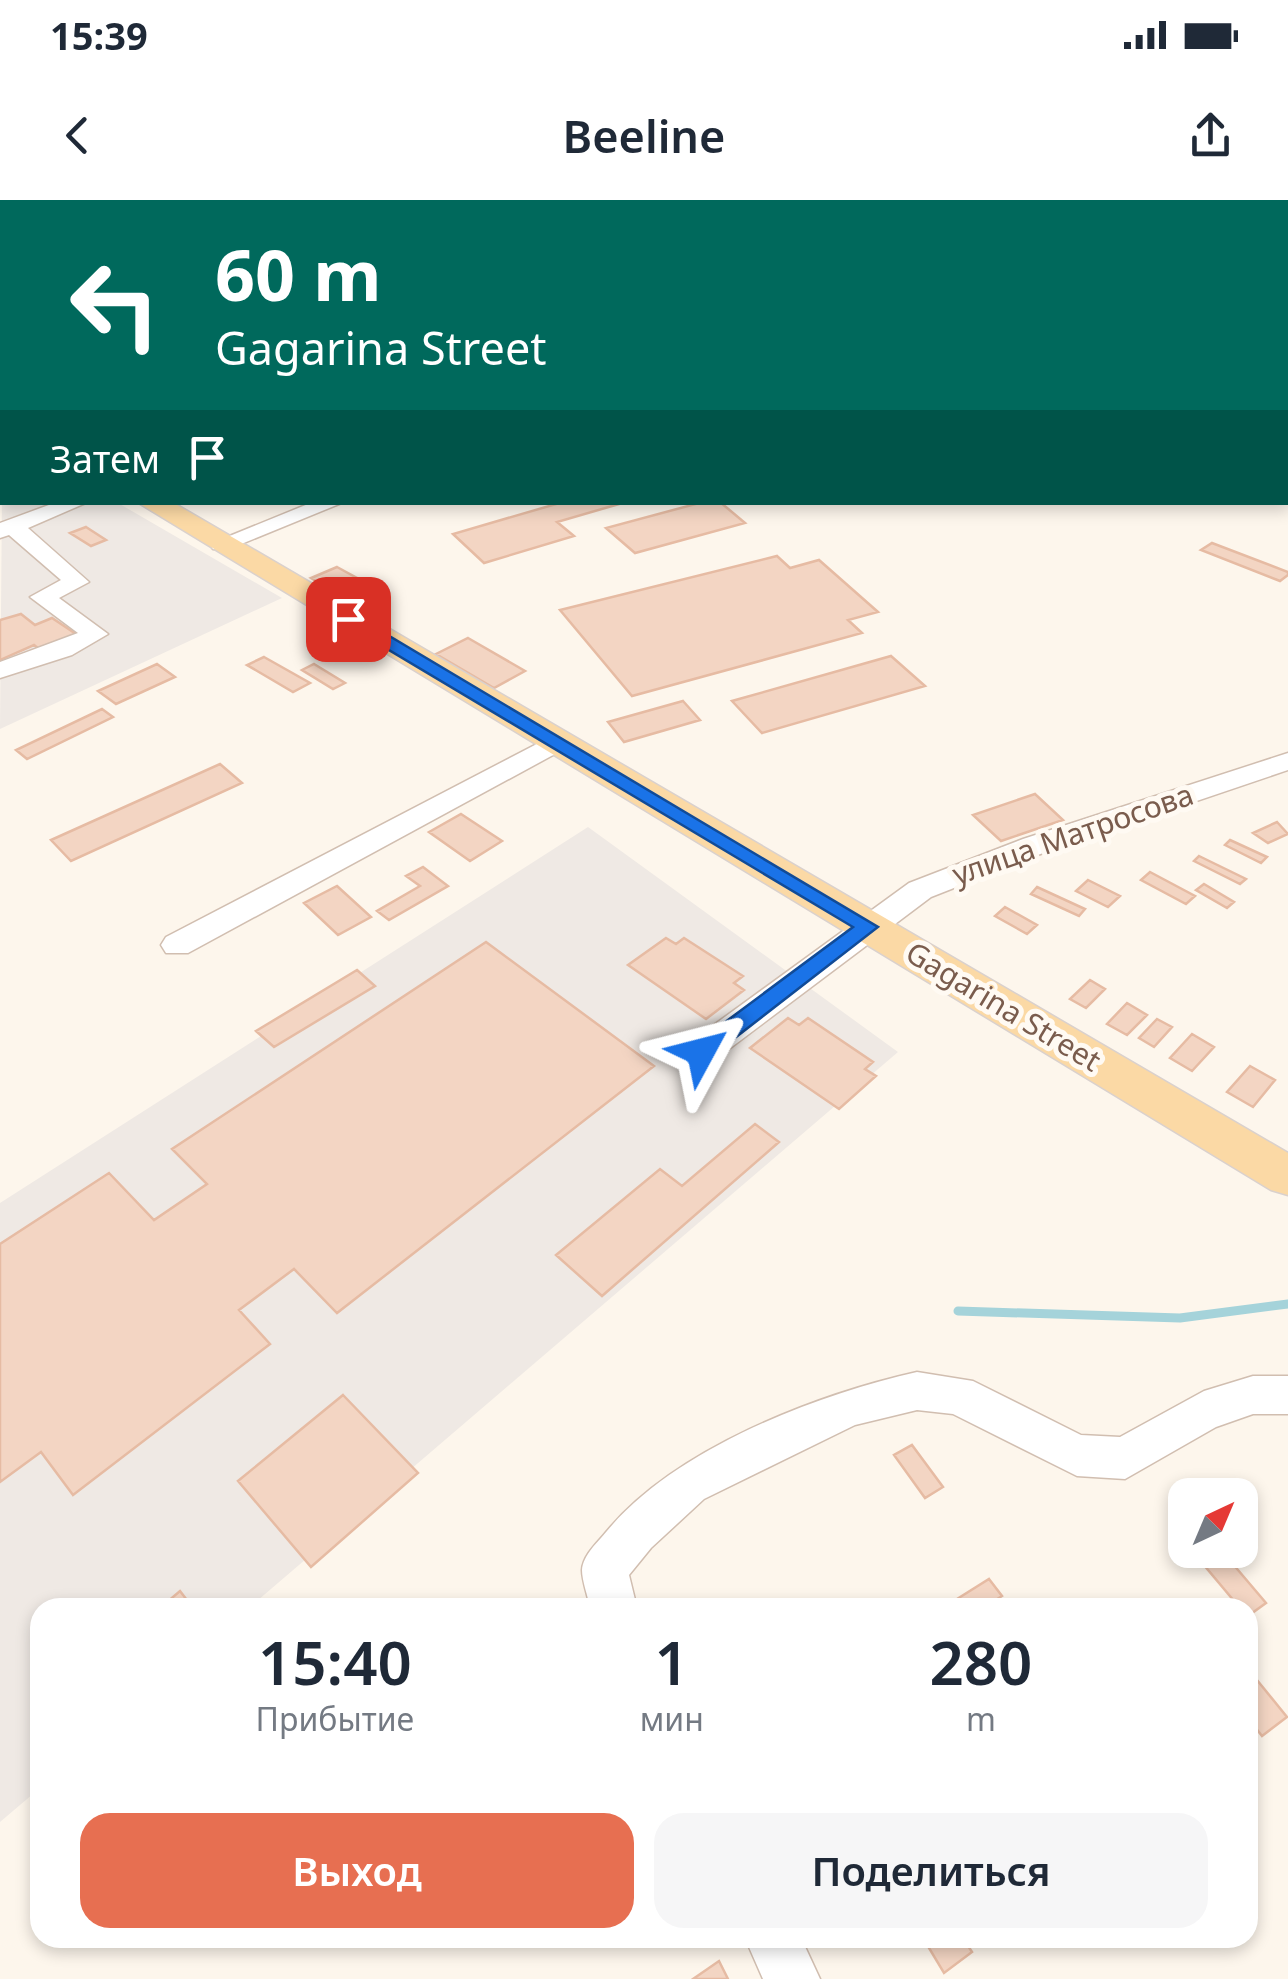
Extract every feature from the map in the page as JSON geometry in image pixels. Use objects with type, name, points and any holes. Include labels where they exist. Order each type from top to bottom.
[{"type":"main road","name":"Gagarina Street","points":[[156,505],[1288,1176]]},
{"type":"street","points":[[7,529],[70,505]]},
{"type":"street","points":[[221,544],[326,505]]},
{"type":"street","points":[[0,670],[62,650],[96,634],[42,597],[77,582],[7,529]]},
{"type":"street","points":[[177,945],[556,742]]},
{"type":"street","name":"улица Матросова","points":[[701,1052],[920,890],[1288,761]]},
{"type":"street","points":[[612,1598],[605,1568],[635,1532],[688,1484],[849,1407],[917,1391],[958,1395],[1077,1455],[1125,1458],[1204,1410],[1253,1394],[1288,1395]]},
{"type":"street","points":[[777,1948],[792,1979]]},
{"type":"shaded area","points":[[2,505],[121,505],[282,598],[0,729]]},
{"type":"shaded area","points":[[588,827],[898,1052],[261,1598],[30,1598],[30,1796],[0,1822],[0,1203]]},
{"type":"building","points":[[553,505],[616,505],[557,522],[574,536],[484,563],[453,534]]},
{"type":"building","points":[[692,505],[724,505],[745,523],[635,553],[606,528]]},
{"type":"building","points":[[86,527],[106,540],[91,546],[70,533]]},
{"type":"building","points":[[1212,543],[1288,575],[1280,581],[1201,550]]},
{"type":"building","points":[[777,556],[790,568],[819,560],[878,612],[848,620],[862,633],[632,696],[560,610]]},
{"type":"building","points":[[337,567],[368,584],[342,597],[311,578]]},
{"type":"building","points":[[21,614],[35,625],[52,618],[79,636],[43,652],[34,645],[0,660],[0,620]]},
{"type":"building","points":[[468,638],[525,671],[494,688],[436,654]]},
{"type":"building","points":[[891,656],[925,686],[762,733],[732,701]]},
{"type":"building","points":[[264,657],[310,683],[293,692],[247,665]]},
{"type":"building","points":[[157,664],[175,677],[116,704],[98,691]]},
{"type":"building","points":[[314,664],[345,683],[333,689],[302,670]]},
{"type":"building","points":[[683,701],[700,720],[624,742],[608,722]]},
{"type":"building","points":[[102,709],[113,717],[27,759],[16,750]]},
{"type":"building","points":[[220,764],[242,783],[71,861],[51,840]]},
{"type":"building","points":[[1035,794],[1063,820],[1001,841],[973,815]]},
{"type":"building","points":[[461,814],[502,841],[470,861],[429,832]]},
{"type":"building","points":[[1277,822],[1288,834],[1268,843],[1253,833]]},
{"type":"building","points":[[1230,840],[1267,857],[1261,863],[1225,845]]},
{"type":"building","points":[[1199,856],[1246,879],[1240,884],[1194,861]]},
{"type":"building","points":[[423,867],[448,886],[389,920],[377,911],[420,886],[406,876]]},
{"type":"building","points":[[1150,872],[1195,896],[1186,904],[1141,880]]},
{"type":"building","points":[[1088,880],[1120,896],[1108,907],[1076,891]]},
{"type":"building","points":[[1204,884],[1234,902],[1227,908],[1196,890]]},
{"type":"building","points":[[337,886],[371,917],[338,935],[304,903]]},
{"type":"building","points":[[1037,887],[1085,909],[1079,916],[1031,894]]},
{"type":"building","points":[[1005,907],[1037,925],[1027,934],[995,916]]},
{"type":"building","points":[[666,938],[676,944],[684,938],[743,976],[734,983],[744,990],[706,1019],[628,965]]},
{"type":"building","points":[[486,942],[654,1066],[337,1313],[294,1269],[239,1310],[270,1344],[73,1495],[41,1452],[0,1482],[0,1244],[109,1173],[154,1220],[207,1184],[172,1149]]},
{"type":"building","points":[[357,970],[375,986],[274,1047],[256,1031]]},
{"type":"building","points":[[1090,980],[1105,989],[1086,1008],[1070,999]]},
{"type":"building","points":[[1127,1003],[1147,1015],[1127,1035],[1107,1024]]},
{"type":"building","points":[[788,1018],[799,1025],[808,1018],[873,1062],[865,1069],[876,1076],[839,1109],[750,1048]]},
{"type":"building","points":[[1157,1019],[1172,1027],[1154,1047],[1139,1038]]},
{"type":"building","points":[[1192,1034],[1214,1047],[1192,1071],[1170,1058]]},
{"type":"building","points":[[1250,1066],[1275,1080],[1253,1107],[1227,1092]]},
{"type":"building","points":[[755,1124],[779,1142],[602,1296],[556,1255],[660,1169],[682,1186]]},
{"type":"building","points":[[343,1395],[418,1473],[311,1567],[238,1481]]},
{"type":"building","points":[[912,1445],[943,1487],[925,1498],[894,1455]]},
{"type":"building","points":[[1206,1568],[1236,1568],[1266,1603],[1258,1609],[1258,1598],[1232,1598]]},
{"type":"building","points":[[989,1579],[1002,1596],[999,1598],[959,1598]]},
{"type":"building","points":[[1258,1681],[1287,1717],[1262,1736],[1258,1731]]},
{"type":"building","points":[[929,1948],[969,1948],[972,1952],[944,1973]]},
{"type":"building","points":[[719,1961],[728,1979],[693,1979]]},
{"type":"waterway","points":[[958,1311],[1180,1318],[1288,1304]]},
{"type":"route","points":[[348,619],[868,927],[701,1052]]}]
